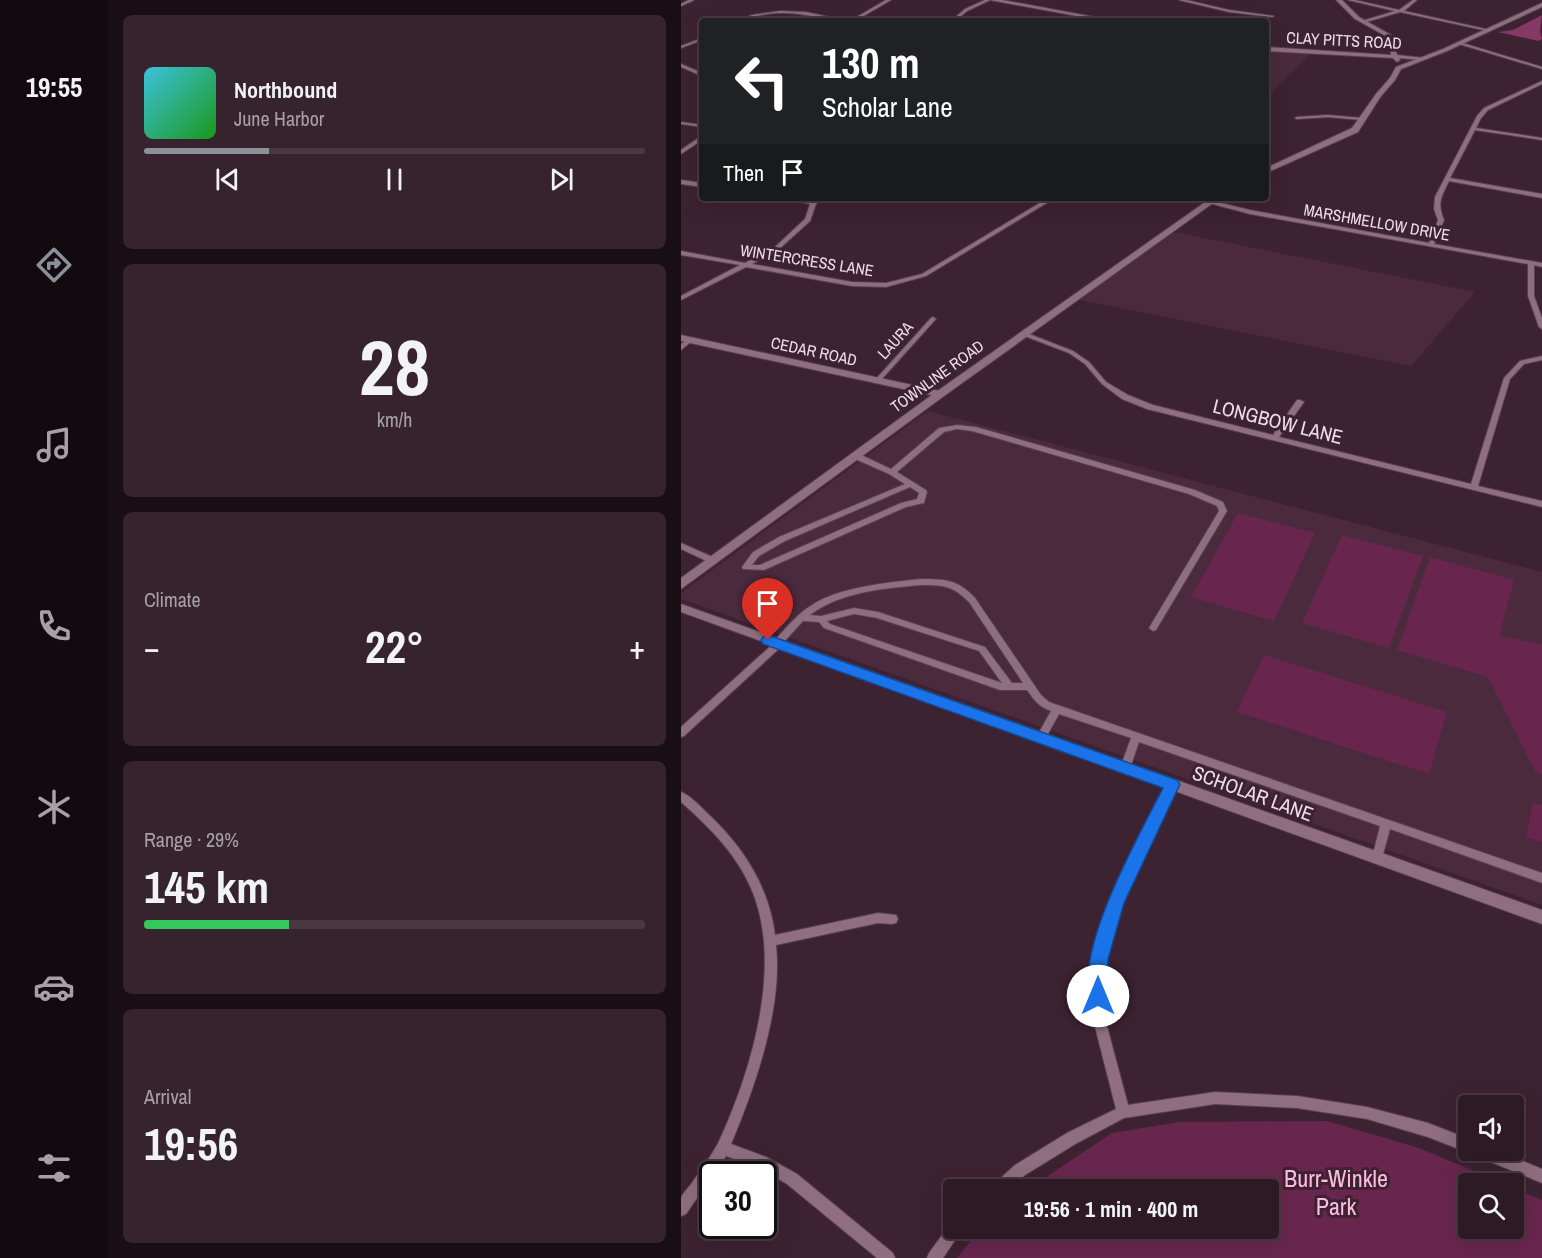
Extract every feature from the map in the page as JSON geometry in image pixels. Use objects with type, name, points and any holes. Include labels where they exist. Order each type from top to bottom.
[{"type":"main road","points":[[1269,170],[1355,129],[1398,68],[1460,43],[1542,5]]},
{"type":"main road","name":"TOWNLINE ROAD","points":[[681,585],[940,394],[1211,201]]},
{"type":"street","points":[[681,5],[692,0]]},
{"type":"street","points":[[857,18],[889,0]]},
{"type":"street","points":[[957,18],[966,10],[988,0]]},
{"type":"street","points":[[993,0],[1096,18]]},
{"type":"street","points":[[1181,0],[1229,11],[1272,16]]},
{"type":"street","points":[[1339,0],[1363,22],[1391,37],[1393,55],[1398,62],[1398,68]]},
{"type":"street","points":[[1350,0],[1488,30]]},
{"type":"street","points":[[1363,22],[1402,10],[1415,0]]},
{"type":"street","points":[[750,18],[762,14],[791,12],[828,18]]},
{"type":"street","points":[[681,47],[699,40]]},
{"type":"street","points":[[1460,43],[1542,68]]},
{"type":"street","name":"CLAY PITTS ROAD","points":[[1269,49],[1421,58]]},
{"type":"street","points":[[681,65],[699,74]]},
{"type":"street","points":[[1431,245],[1441,220],[1437,209],[1438,197],[1475,129],[1479,117],[1486,109],[1542,82]]},
{"type":"street","points":[[1529,88],[1542,92]]},
{"type":"street","points":[[1297,118],[1328,116],[1362,119]]},
{"type":"street","points":[[681,123],[699,126]]},
{"type":"street","points":[[1475,129],[1542,139]]},
{"type":"street","points":[[681,152],[699,140]]},
{"type":"street","points":[[1448,179],[1542,196]]},
{"type":"street","points":[[681,182],[699,185]]},
{"type":"street","points":[[681,298],[776,249],[798,231],[807,220],[815,201]]},
{"type":"street","name":"WINTERCRESS LANE","points":[[681,253],[870,286],[905,281],[924,275],[1047,201]]},
{"type":"street","name":"MARSHMELLOW DRIVE","points":[[1217,201],[1431,245],[1542,265]]},
{"type":"street","points":[[1531,264],[1531,296],[1542,327]]},
{"type":"street","name":"LAURA","points":[[878,380],[933,319]]},
{"type":"street","name":"LONGBOW LANE","points":[[1024,334],[1071,352],[1086,363],[1104,383],[1125,397],[1150,407],[1542,504]]},
{"type":"street","points":[[681,348],[686,339]]},
{"type":"street","name":"CEDAR ROAD","points":[[686,339],[940,394]]},
{"type":"street","points":[[1474,486],[1507,378],[1523,362],[1542,358]]},
{"type":"street","points":[[1275,437],[1300,402]]},
{"type":"street","points":[[892,472],[942,430],[972,429],[1192,492],[1220,504],[1223,511],[1153,628]]},
{"type":"street","points":[[856,456],[892,472],[911,484],[923,492],[921,501],[904,505],[761,568],[746,567],[756,554],[782,539],[911,484]]},
{"type":"street","points":[[681,546],[714,561]]},
{"type":"street","points":[[681,733],[778,644],[802,618],[822,603],[850,594],[900,585],[948,584],[960,588],[972,600],[1042,702],[1136,737],[1542,878]]},
{"type":"street","name":"SCHOLAR LANE","points":[[681,608],[1542,917]]},
{"type":"street","points":[[802,618],[821,619],[853,611],[878,615],[982,649],[1009,687]]},
{"type":"street","points":[[821,619],[827,626],[1003,687],[1030,687]]},
{"type":"street","points":[[1041,738],[1057,709]]},
{"type":"street","points":[[1125,768],[1136,737]]},
{"type":"street","points":[[1123,1112],[1098,1015],[1099,959],[1116,903],[1172,784]]},
{"type":"street","points":[[681,796],[707,817],[745,864],[761,898],[772,941],[767,1014],[749,1080],[723,1148],[681,1209]]},
{"type":"street","points":[[1377,858],[1386,824]]},
{"type":"street","points":[[772,941],[878,918],[892,919]]},
{"type":"street","points":[[1011,1179],[1029,1164],[1072,1138],[1123,1112],[1215,1098],[1297,1102],[1367,1113],[1428,1130],[1458,1142]]},
{"type":"street","points":[[723,1148],[761,1162],[792,1179],[888,1258]]},
{"type":"street","points":[[1506,1161],[1542,1176]]},
{"type":"street","points":[[934,1258],[948,1239]]},
{"type":"shaded area","points":[[1542,15],[1540,31],[1542,39],[1538,41],[1498,32],[1513,30]]},
{"type":"shaded area","points":[[1269,50],[1311,53],[1269,95]]},
{"type":"shaded area","points":[[1174,232],[1475,292],[1411,366],[1079,300]]},
{"type":"shaded area","points":[[928,411],[1542,572],[1542,905],[681,599],[681,593]]},
{"type":"green space","points":[[1238,513],[1315,533],[1274,621],[1191,597]]},
{"type":"green space","points":[[1342,535],[1423,556],[1389,648],[1302,623]]},
{"type":"green space","points":[[1430,557],[1514,580],[1499,636],[1542,644],[1542,775],[1535,771],[1488,677],[1397,650]]},
{"type":"green space","points":[[1264,655],[1447,712],[1429,774],[1237,712]]},
{"type":"green space","points":[[1533,803],[1542,805],[1542,842],[1526,837]]},
{"type":"green space","name":"Burr-Winkle Park","points":[[1327,1121],[1419,1148],[1479,1173],[1458,1173],[1458,1239],[1524,1239],[1524,1192],[1542,1200],[1542,1258],[957,1258],[972,1239],[1279,1239],[1279,1179],[1043,1179],[1112,1133],[1179,1122]]},
{"type":"route","points":[[768,640],[1172,784],[1116,903],[1099,959],[1098,996]]}]
